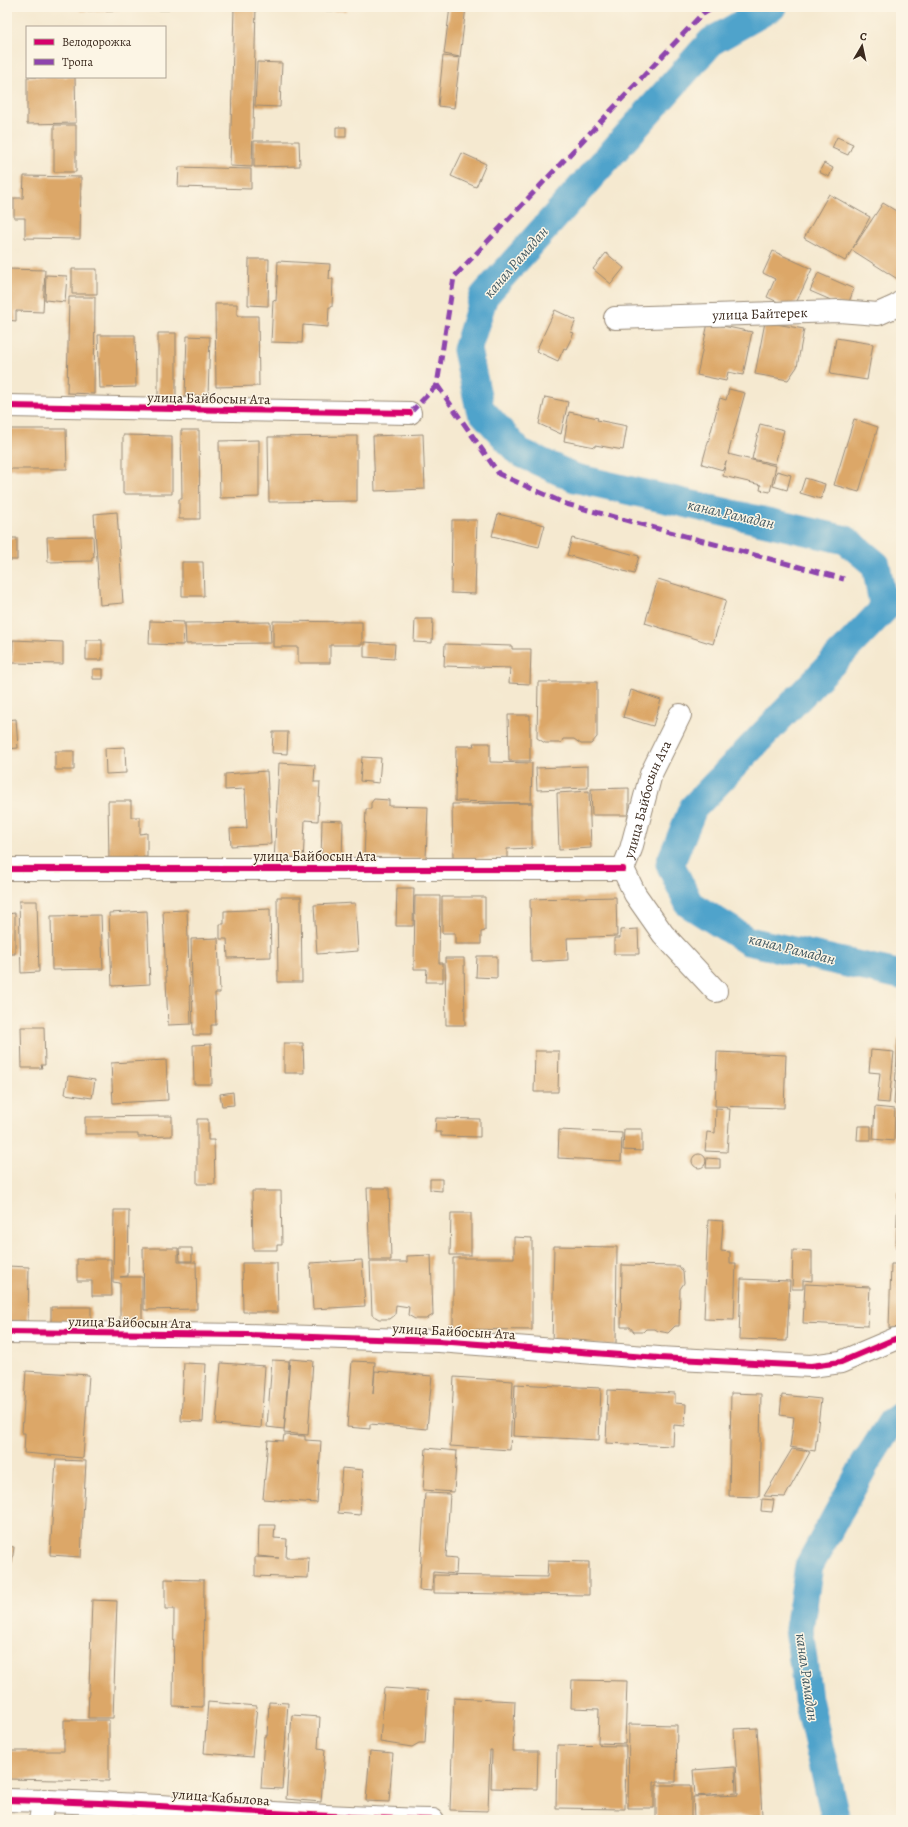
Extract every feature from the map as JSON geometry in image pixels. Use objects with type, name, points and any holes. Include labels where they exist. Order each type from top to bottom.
[{"type":"street","name":"улица Байтерек","points":[[615,318],[839,311],[878,314],[896,306],[901,302]]},
{"type":"street","name":"улица Байбосын Ата","points":[[7,406],[410,413]]},
{"type":"street","name":"улица Байбосын Ата","points":[[7,869],[623,869],[631,849],[651,774],[680,715]]},
{"type":"street","points":[[623,869],[635,894],[663,934],[716,991]]},
{"type":"street","name":"улица Байбосын Ата","points":[[7,1332],[246,1335],[438,1341],[659,1358],[811,1366],[840,1362],[895,1339]]},
{"type":"street","name":"улица Кабылова","points":[[7,1800],[42,1810],[433,1820]]},
{"type":"building","points":[[80,7],[120,7],[120,10],[80,11]]},
{"type":"building","points":[[144,7],[169,7],[169,10],[144,10]]},
{"type":"building","points":[[234,7],[256,7],[252,167],[230,166]]},
{"type":"building","points":[[261,7],[347,7],[347,11],[261,10]]},
{"type":"building","points":[[450,7],[466,7],[460,57],[444,54]]},
{"type":"building","points":[[443,56],[460,58],[454,108],[438,106]]},
{"type":"building","points":[[257,62],[282,63],[280,107],[255,106]]},
{"type":"building","points":[[27,78],[75,78],[76,123],[27,124]]},
{"type":"building","points":[[54,125],[76,125],[76,172],[54,172]]},
{"type":"building","points":[[336,127],[346,127],[346,137],[336,137]]},
{"type":"building","points":[[837,137],[853,144],[848,155],[832,148]]},
{"type":"building","points":[[254,141],[299,141],[300,166],[254,167]]},
{"type":"building","points":[[462,153],[486,164],[476,187],[451,176]]},
{"type":"building","points":[[824,163],[833,168],[829,177],[819,172]]},
{"type":"building","points":[[179,167],[251,169],[251,189],[178,187]]},
{"type":"building","points":[[24,176],[81,177],[80,239],[25,238],[25,218],[14,218],[14,198],[23,198]]},
{"type":"building","points":[[829,194],[870,217],[853,248],[883,203],[901,214],[901,276],[899,280],[852,250],[845,261],[804,238]]},
{"type":"building","points":[[773,251],[812,269],[797,301],[789,307],[767,297],[775,279],[763,273]]},
{"type":"building","points":[[606,253],[624,268],[611,284],[593,269]]},
{"type":"building","points":[[249,259],[269,259],[268,306],[248,305]]},
{"type":"building","points":[[278,261],[330,264],[329,279],[333,279],[332,307],[329,307],[328,327],[303,325],[302,343],[271,342],[273,300],[276,301]]},
{"type":"building","points":[[7,269],[45,270],[43,312],[16,311],[16,321],[7,320]]},
{"type":"building","points":[[72,269],[97,269],[97,294],[72,294]]},
{"type":"building","points":[[818,273],[854,289],[847,307],[810,291]]},
{"type":"building","points":[[46,275],[67,276],[65,302],[45,300]]},
{"type":"building","points":[[69,297],[95,297],[94,394],[67,393]]},
{"type":"building","points":[[215,304],[237,304],[237,316],[258,316],[259,386],[216,387]]},
{"type":"building","points":[[555,310],[576,320],[571,332],[574,333],[566,349],[564,348],[558,361],[536,351]]},
{"type":"building","points":[[765,322],[804,329],[797,367],[788,380],[755,374]]},
{"type":"building","points":[[708,323],[752,332],[743,375],[728,372],[726,381],[697,375]]},
{"type":"building","points":[[158,333],[176,333],[176,397],[158,397]]},
{"type":"building","points":[[98,335],[135,335],[136,387],[100,388]]},
{"type":"building","points":[[187,336],[210,337],[208,396],[185,396]]},
{"type":"building","points":[[836,338],[873,344],[867,380],[830,374]]},
{"type":"building","points":[[729,389],[745,393],[728,454],[776,466],[770,492],[760,490],[761,485],[723,476],[726,461],[723,470],[702,464],[720,398],[726,400]]},
{"type":"building","points":[[545,397],[568,402],[561,434],[539,424]]},
{"type":"building","points":[[569,412],[598,418],[597,420],[627,426],[623,450],[595,445],[595,447],[564,441]]},
{"type":"building","points":[[854,419],[878,427],[859,492],[834,485]]},
{"type":"building","points":[[760,424],[784,430],[775,464],[752,459]]},
{"type":"building","points":[[7,429],[66,429],[67,469],[8,469]]},
{"type":"building","points":[[181,430],[199,430],[200,519],[179,519],[179,499],[182,499]]},
{"type":"building","points":[[423,434],[425,489],[375,491],[373,436]]},
{"type":"building","points":[[123,435],[172,436],[172,494],[123,494]]},
{"type":"building","points":[[357,436],[357,501],[269,502],[268,437]]},
{"type":"building","points":[[259,440],[259,497],[220,498],[219,441]]},
{"type":"building","points":[[777,471],[791,475],[787,490],[773,486]]},
{"type":"building","points":[[805,478],[825,484],[821,499],[800,493]]},
{"type":"building","points":[[117,512],[123,603],[100,605],[94,514]]},
{"type":"building","points":[[498,514],[545,525],[539,547],[492,536]]},
{"type":"building","points":[[452,520],[477,520],[475,594],[451,593]]},
{"type":"building","points":[[93,536],[94,557],[92,557],[92,561],[48,562],[47,537]]},
{"type":"building","points":[[7,538],[17,538],[17,560],[7,560]]},
{"type":"building","points":[[572,538],[639,556],[634,574],[567,555]]},
{"type":"building","points":[[182,562],[203,562],[204,596],[182,596]]},
{"type":"building","points":[[658,579],[726,600],[713,644],[645,623]]},
{"type":"building","points":[[415,619],[433,619],[432,643],[414,642]]},
{"type":"building","points":[[150,621],[184,622],[183,645],[149,644]]},
{"type":"building","points":[[273,621],[362,622],[362,645],[330,645],[330,663],[298,663],[298,647],[273,647]]},
{"type":"building","points":[[270,622],[271,643],[186,644],[185,623]]},
{"type":"building","points":[[13,640],[63,642],[63,664],[12,663]]},
{"type":"building","points":[[86,640],[102,640],[102,660],[86,660]]},
{"type":"building","points":[[364,642],[395,644],[394,659],[364,657]]},
{"type":"building","points":[[445,644],[512,646],[512,649],[531,649],[530,684],[509,683],[510,668],[444,666]]},
{"type":"building","points":[[93,669],[103,669],[103,679],[93,679]]},
{"type":"building","points":[[538,682],[597,682],[597,737],[591,744],[581,744],[574,739],[563,739],[561,743],[545,743],[537,738]]},
{"type":"building","points":[[631,690],[661,700],[653,726],[623,717]]},
{"type":"building","points":[[508,715],[530,715],[530,761],[509,761]]},
{"type":"building","points":[[16,719],[18,748],[7,749],[7,720]]},
{"type":"building","points":[[273,732],[288,732],[287,754],[272,753]]},
{"type":"building","points":[[473,743],[490,743],[490,762],[532,763],[531,803],[455,801],[456,746],[474,746]]},
{"type":"building","points":[[125,747],[126,773],[106,774],[105,748]]},
{"type":"building","points":[[55,751],[74,751],[74,770],[55,770]]},
{"type":"building","points":[[362,757],[381,758],[379,783],[360,781]]},
{"type":"building","points":[[279,763],[315,765],[314,782],[320,782],[318,821],[305,820],[303,863],[274,862]]},
{"type":"building","points":[[588,766],[588,788],[537,790],[536,768]]},
{"type":"building","points":[[267,771],[271,844],[231,846],[230,829],[247,828],[245,789],[225,790],[225,774]]},
{"type":"building","points":[[629,788],[629,815],[592,815],[591,789]]},
{"type":"building","points":[[589,791],[591,848],[559,850],[557,793]]},
{"type":"building","points":[[374,799],[389,800],[389,806],[428,807],[426,859],[364,857],[366,809],[371,809],[371,803]]},
{"type":"building","points":[[108,801],[131,801],[131,817],[140,817],[140,834],[147,833],[147,857],[133,857],[133,861],[109,861]]},
{"type":"building","points":[[532,803],[532,848],[507,849],[507,858],[453,858],[452,804]]},
{"type":"building","points":[[322,820],[343,821],[342,861],[321,860]]},
{"type":"building","points":[[397,888],[414,888],[413,926],[396,926]]},
{"type":"building","points":[[415,896],[440,896],[439,963],[443,963],[443,982],[426,982],[427,969],[414,969]]},
{"type":"building","points":[[277,897],[301,897],[302,982],[278,982]]},
{"type":"building","points":[[442,897],[485,897],[485,931],[481,932],[481,944],[455,944],[455,933],[442,933]]},
{"type":"building","points":[[616,897],[617,936],[567,938],[568,960],[531,962],[530,899]]},
{"type":"building","points":[[19,901],[37,901],[39,972],[21,973]]},
{"type":"building","points":[[355,903],[358,951],[317,954],[314,905]]},
{"type":"building","points":[[270,909],[271,957],[228,958],[227,939],[220,939],[220,924],[224,924],[224,911]]},
{"type":"building","points":[[187,910],[191,1024],[168,1025],[163,911]]},
{"type":"building","points":[[147,911],[150,984],[112,986],[109,913]]},
{"type":"building","points":[[15,913],[15,954],[7,954],[7,914]]},
{"type":"building","points":[[101,915],[103,969],[52,970],[51,916]]},
{"type":"building","points":[[638,929],[639,954],[614,954],[614,938],[620,938],[620,930]]},
{"type":"building","points":[[218,938],[220,993],[215,993],[216,1025],[211,1025],[211,1035],[193,1035],[191,939]]},
{"type":"building","points":[[477,956],[497,956],[497,978],[476,977]]},
{"type":"building","points":[[445,958],[464,958],[465,1025],[446,1025]]},
{"type":"building","points":[[21,1027],[44,1027],[45,1065],[41,1065],[42,1068],[22,1068]]},
{"type":"building","points":[[898,1039],[901,1039],[901,1105],[894,1104]]},
{"type":"building","points":[[284,1043],[303,1043],[304,1073],[284,1073]]},
{"type":"building","points":[[211,1044],[212,1084],[194,1084],[193,1045]]},
{"type":"building","points":[[871,1050],[894,1052],[889,1103],[877,1102],[880,1073],[869,1072]]},
{"type":"building","points":[[535,1051],[559,1051],[558,1092],[534,1092]]},
{"type":"building","points":[[717,1052],[786,1055],[784,1108],[715,1106]]},
{"type":"building","points":[[166,1060],[168,1100],[113,1103],[111,1063]]},
{"type":"building","points":[[68,1076],[95,1080],[92,1098],[65,1094]]},
{"type":"building","points":[[233,1092],[234,1105],[222,1106],[220,1094]]},
{"type":"building","points":[[875,1107],[895,1109],[894,1141],[873,1139]]},
{"type":"building","points":[[716,1108],[730,1109],[727,1152],[705,1151],[707,1132],[715,1133]]},
{"type":"building","points":[[172,1116],[172,1136],[138,1137],[138,1134],[85,1134],[85,1117]]},
{"type":"building","points":[[436,1118],[480,1119],[480,1137],[441,1136],[441,1132],[435,1132]]},
{"type":"building","points":[[197,1119],[208,1119],[208,1140],[214,1140],[215,1184],[197,1184]]},
{"type":"building","points":[[7,1120],[9,1120],[8,1156],[7,1156]]},
{"type":"building","points":[[858,1126],[871,1126],[871,1140],[857,1140]]},
{"type":"building","points":[[624,1129],[642,1129],[642,1151],[623,1150]]},
{"type":"building","points":[[559,1130],[622,1133],[621,1161],[558,1158]]},
{"type":"building","points":[[699,1154],[704,1156],[706,1161],[704,1166],[699,1168],[694,1166],[692,1161],[694,1156]]},
{"type":"building","points":[[707,1158],[720,1159],[720,1168],[706,1168]]},
{"type":"building","points":[[430,1179],[442,1179],[442,1191],[430,1190]]},
{"type":"building","points":[[367,1188],[389,1188],[391,1260],[370,1260]]},
{"type":"building","points":[[252,1191],[281,1191],[282,1245],[277,1245],[277,1250],[253,1250]]},
{"type":"building","points":[[898,1192],[901,1193],[901,1248],[896,1248]]},
{"type":"building","points":[[114,1210],[129,1210],[128,1276],[120,1277],[142,1277],[142,1325],[120,1325],[120,1283],[113,1282]]},
{"type":"building","points":[[451,1213],[471,1213],[471,1255],[450,1255]]},
{"type":"building","points":[[708,1220],[723,1221],[721,1251],[730,1252],[730,1263],[736,1263],[734,1320],[704,1319]]},
{"type":"building","points":[[514,1237],[532,1238],[532,1330],[453,1329],[453,1258],[514,1258]]},
{"type":"building","points":[[554,1246],[617,1247],[616,1345],[552,1345]]},
{"type":"building","points":[[143,1248],[178,1248],[178,1262],[196,1262],[197,1309],[144,1310]]},
{"type":"building","points":[[179,1248],[192,1248],[192,1261],[180,1261]]},
{"type":"building","points":[[793,1250],[812,1251],[812,1281],[803,1280],[803,1289],[792,1289]]},
{"type":"building","points":[[431,1255],[433,1315],[426,1319],[415,1319],[408,1315],[409,1307],[396,1305],[395,1315],[390,1319],[379,1319],[372,1315],[370,1262],[407,1262],[407,1256]]},
{"type":"building","points":[[77,1259],[111,1259],[112,1296],[92,1296],[92,1281],[77,1281]]},
{"type":"building","points":[[362,1260],[365,1306],[313,1309],[310,1263]]},
{"type":"building","points":[[242,1263],[277,1263],[278,1312],[243,1312]]},
{"type":"building","points":[[891,1264],[901,1264],[901,1328],[889,1328]]},
{"type":"building","points":[[622,1265],[679,1266],[683,1272],[684,1283],[680,1289],[679,1326],[675,1326],[668,1333],[655,1329],[646,1329],[643,1332],[634,1332],[630,1327],[621,1327]]},
{"type":"building","points":[[7,1266],[29,1267],[28,1322],[7,1321]]},
{"type":"building","points":[[741,1279],[790,1281],[787,1341],[739,1339]]},
{"type":"building","points":[[805,1284],[870,1287],[868,1326],[803,1323]]},
{"type":"building","points":[[51,1307],[91,1307],[91,1324],[51,1324]]},
{"type":"building","points":[[290,1359],[313,1361],[308,1435],[284,1433]]},
{"type":"building","points":[[272,1360],[289,1361],[284,1429],[267,1427]]},
{"type":"building","points":[[352,1361],[375,1362],[373,1394],[375,1371],[432,1376],[427,1429],[370,1424],[370,1429],[347,1427]]},
{"type":"building","points":[[184,1363],[206,1364],[203,1422],[181,1421]]},
{"type":"building","points":[[221,1363],[265,1366],[261,1428],[216,1424]]},
{"type":"building","points":[[26,1371],[89,1375],[83,1458],[24,1453],[25,1433],[22,1433]]},
{"type":"building","points":[[454,1377],[513,1381],[510,1450],[450,1446]]},
{"type":"building","points":[[515,1384],[601,1388],[599,1440],[513,1436]]},
{"type":"building","points":[[608,1390],[675,1393],[675,1403],[686,1404],[685,1426],[674,1425],[673,1446],[606,1443]]},
{"type":"building","points":[[731,1393],[761,1394],[759,1497],[729,1496]]},
{"type":"building","points":[[782,1395],[821,1399],[815,1451],[790,1447],[794,1417],[780,1415]]},
{"type":"building","points":[[284,1435],[305,1436],[305,1440],[321,1441],[317,1503],[263,1499],[268,1440],[283,1441]]},
{"type":"building","points":[[426,1448],[457,1451],[454,1492],[423,1490]]},
{"type":"building","points":[[792,1449],[810,1452],[785,1497],[764,1496]]},
{"type":"building","points":[[56,1460],[86,1461],[81,1557],[50,1555]]},
{"type":"building","points":[[342,1468],[363,1470],[360,1515],[338,1513]]},
{"type":"building","points":[[425,1493],[450,1494],[446,1557],[457,1558],[456,1574],[433,1572],[432,1591],[419,1590]]},
{"type":"building","points":[[762,1499],[774,1500],[772,1512],[761,1511]]},
{"type":"building","points":[[259,1525],[275,1525],[274,1538],[287,1539],[286,1558],[309,1558],[308,1578],[255,1576],[255,1557],[279,1558],[258,1556]]},
{"type":"building","points":[[7,1546],[14,1547],[12,1563],[7,1563]]},
{"type":"building","points":[[548,1561],[589,1562],[589,1595],[434,1593],[434,1575],[547,1577]]},
{"type":"building","points":[[165,1579],[204,1580],[203,1707],[173,1706],[174,1609],[165,1609]]},
{"type":"building","points":[[92,1600],[117,1601],[113,1718],[88,1718]]},
{"type":"building","points":[[572,1680],[627,1681],[625,1744],[598,1743],[599,1709],[571,1708]]},
{"type":"building","points":[[384,1688],[428,1691],[425,1743],[419,1743],[412,1747],[380,1742]]},
{"type":"building","points":[[454,1698],[515,1701],[513,1751],[538,1751],[537,1789],[491,1788],[492,1750],[490,1750],[488,1811],[450,1810]]},
{"type":"building","points":[[208,1702],[257,1706],[252,1757],[204,1753]]},
{"type":"building","points":[[269,1702],[288,1703],[282,1789],[261,1788],[264,1736],[267,1736]]},
{"type":"building","points":[[292,1715],[320,1717],[318,1748],[325,1749],[321,1802],[286,1799]]},
{"type":"building","points":[[64,1720],[109,1720],[109,1781],[7,1779],[7,1751],[64,1751]]},
{"type":"building","points":[[629,1724],[677,1725],[676,1782],[654,1782],[654,1808],[628,1808]]},
{"type":"building","points":[[757,1728],[762,1815],[694,1818],[693,1797],[738,1795],[734,1729]]},
{"type":"building","points":[[557,1745],[626,1746],[625,1809],[556,1808]]},
{"type":"building","points":[[370,1751],[393,1753],[389,1802],[366,1801]]},
{"type":"building","points":[[735,1767],[736,1793],[695,1796],[693,1770]]},
{"type":"building","points":[[656,1785],[691,1785],[691,1819],[656,1819]]},
{"type":"waterway","name":"канал Рамадан","points":[[772,7],[712,41],[484,296],[467,350],[480,409],[519,452],[575,478],[846,540],[876,565],[884,609],[693,808],[670,864],[689,904],[748,941],[901,975]]},
{"type":"waterway","name":"канал Рамадан","points":[[836,1820],[808,1699],[799,1629],[809,1566],[865,1464],[891,1423],[901,1416]]},
{"type":"marked path","points":[[410,413],[437,385],[454,277],[703,13],[713,7]]},
{"type":"marked path","points":[[437,385],[499,474],[566,504],[844,579]]},
{"type":"cycle path","points":[[7,406],[410,413]]},
{"type":"cycle path","points":[[7,869],[623,869]]},
{"type":"cycle path","points":[[7,1332],[246,1335],[439,1341],[659,1358],[811,1366],[841,1362],[895,1339]]},
{"type":"cycle path","points":[[7,1800],[60,1801],[326,1816],[433,1820]]}]
